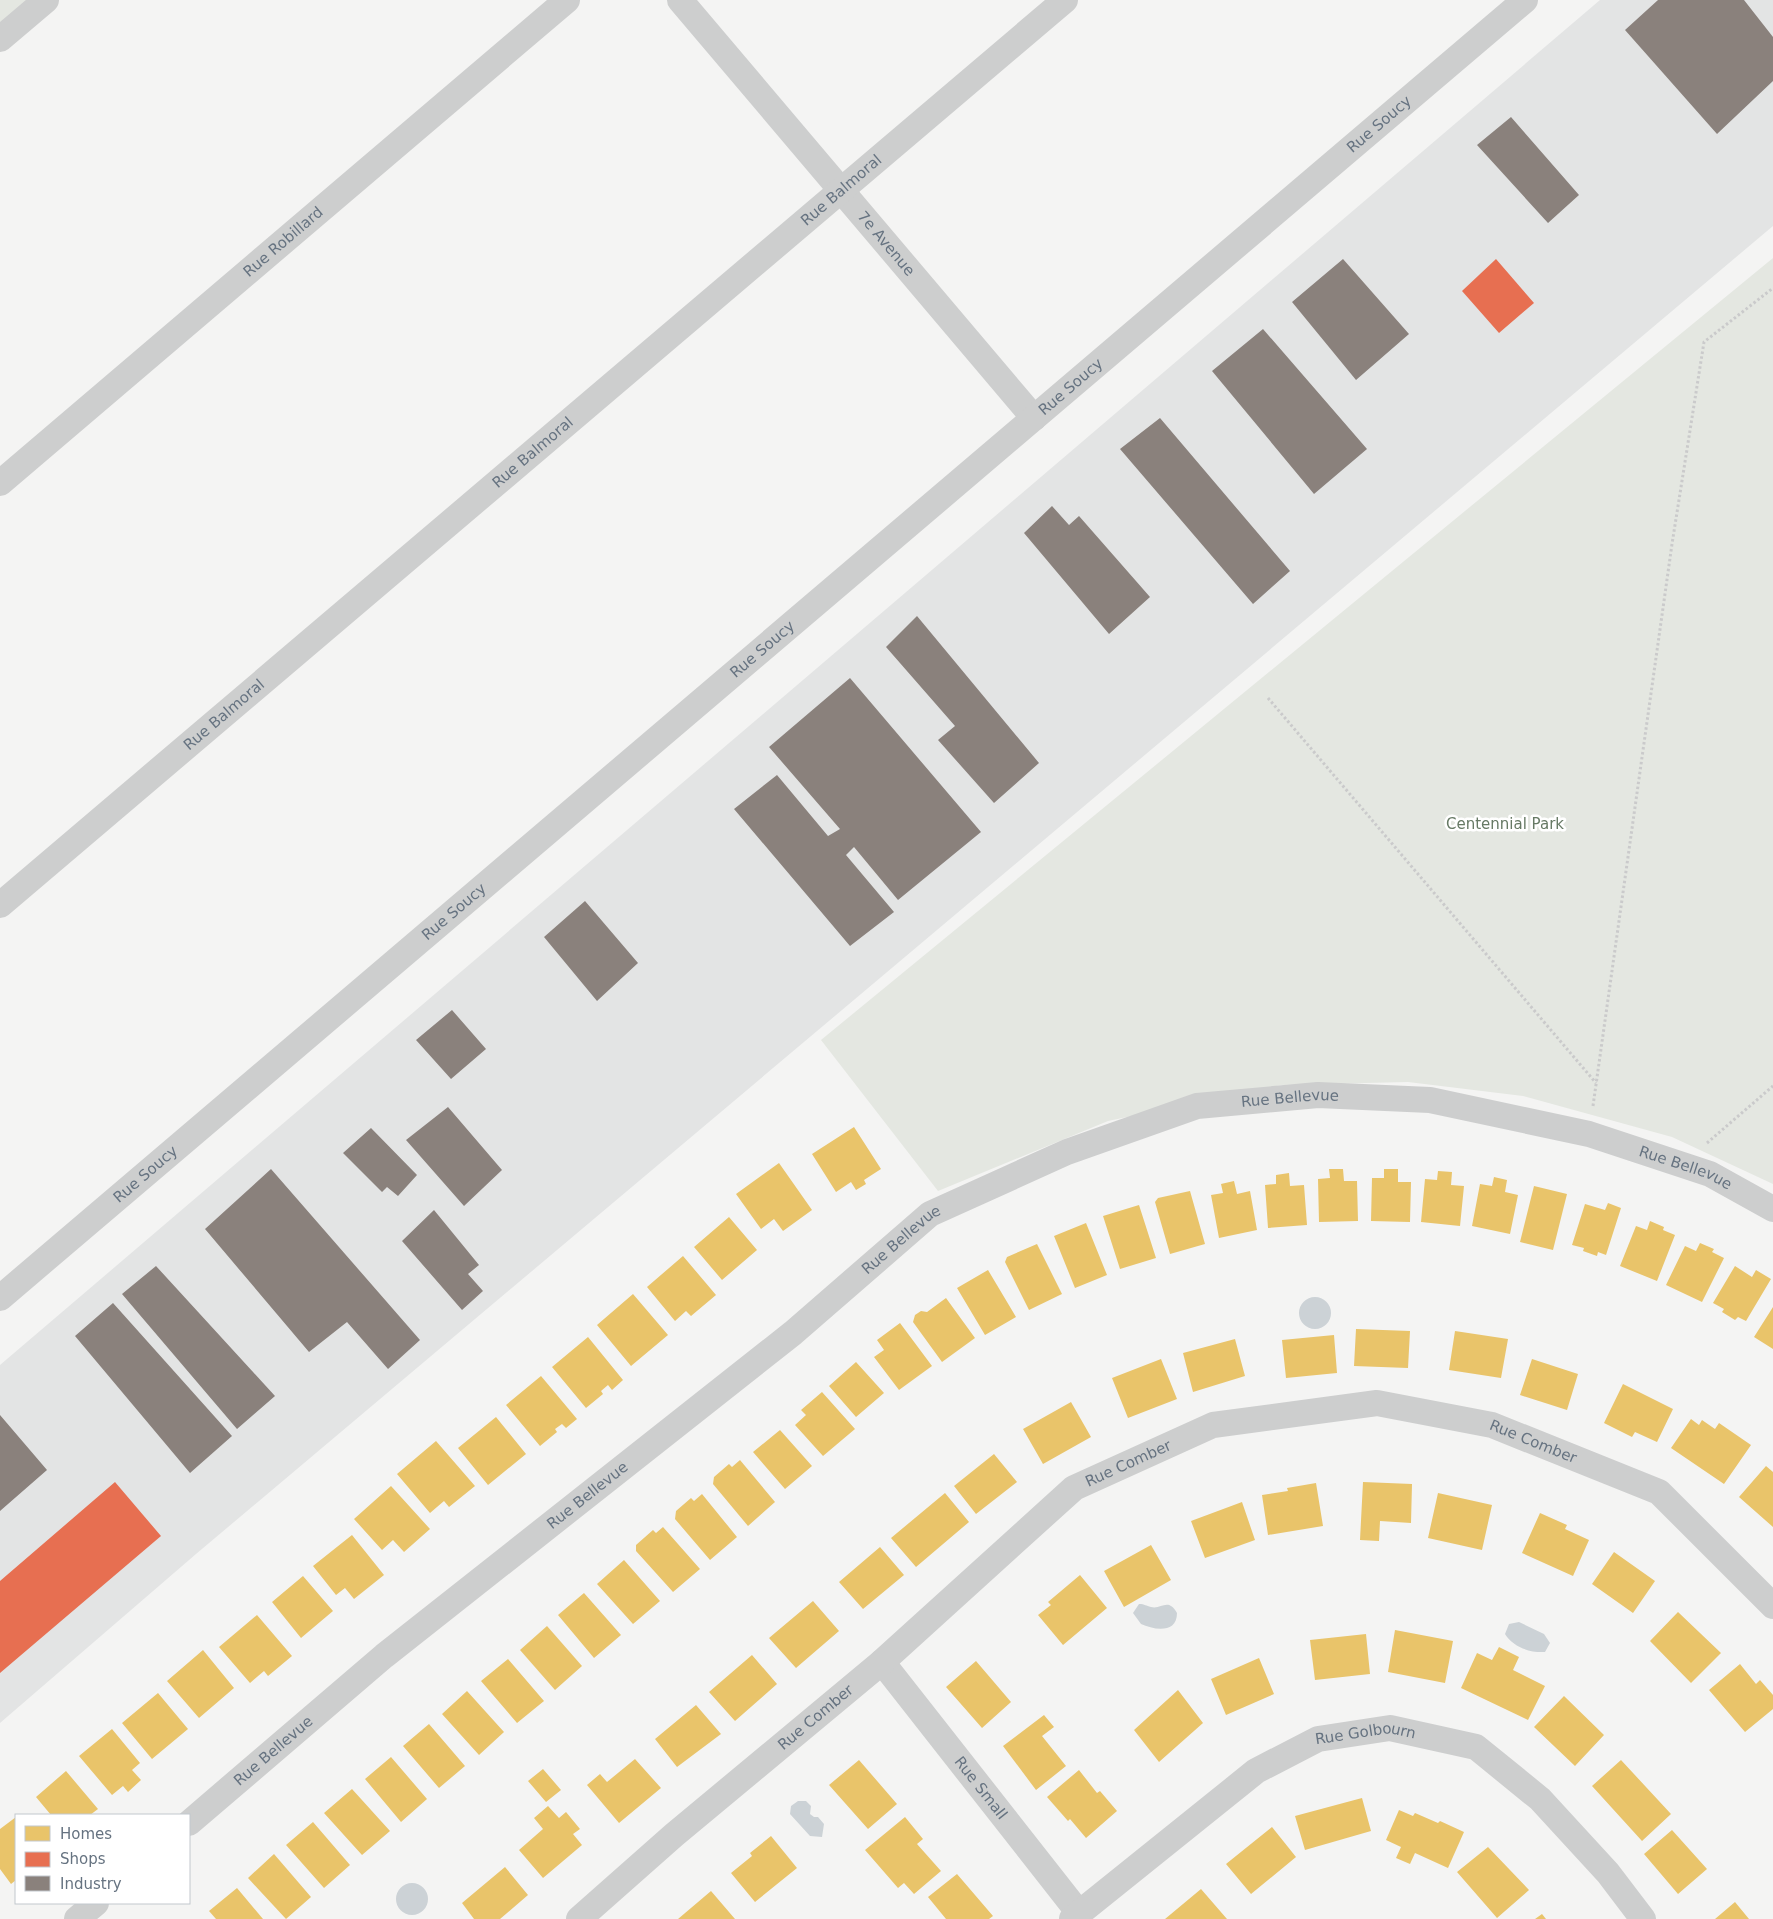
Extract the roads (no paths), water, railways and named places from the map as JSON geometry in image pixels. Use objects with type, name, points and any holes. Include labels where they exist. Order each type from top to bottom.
[{"type":"street","points":[[0,39],[46,0]]},
{"type":"street","name":"Rue Robillard","points":[[0,483],[567,0]]},
{"type":"street","name":"7e Avenue","points":[[680,0],[1034,418]]},
{"type":"street","name":"Rue Balmoral","points":[[0,904],[1065,0]]},
{"type":"street","name":"Rue Soucy","points":[[1,1296],[1524,0]]},
{"type":"street","name":"Rue Bellevue","points":[[190,1822],[384,1656],[793,1334],[930,1214],[1067,1152],[1198,1106],[1318,1095],[1430,1100],[1589,1134],[1710,1174],[1773,1209]]},
{"type":"street","name":"Rue Comber","points":[[579,1919],[674,1835],[882,1662],[1074,1488],[1213,1425],[1377,1403],[1492,1425],[1659,1492],[1773,1606]]},
{"type":"street","name":"Rue Small","points":[[882,1662],[1075,1916]]},
{"type":"street","name":"Rue Golbourn","points":[[1075,1916],[1256,1772],[1318,1739],[1390,1728],[1476,1747],[1540,1799],[1608,1873],[1643,1919]]},
{"type":"street","points":[[77,1919],[95,1904]]},
{"type":"park label","name":"Centennial Park","points":[[1505,824]]}]
